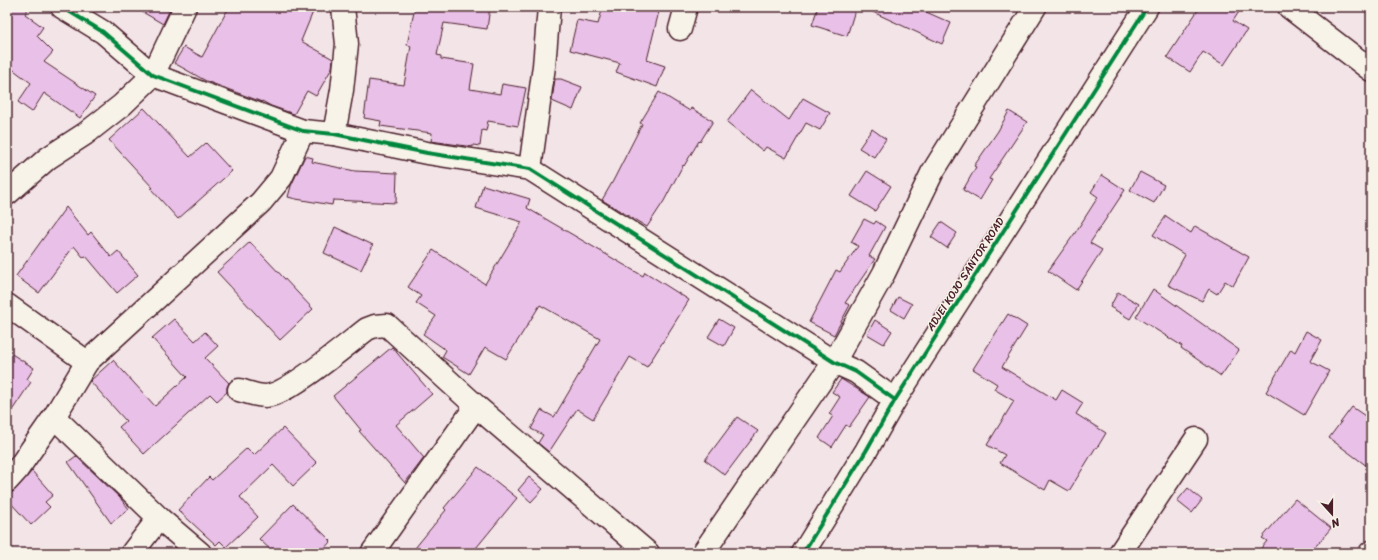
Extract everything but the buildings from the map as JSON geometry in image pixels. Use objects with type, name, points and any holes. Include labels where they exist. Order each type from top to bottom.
[{"type":"street","points":[[62,7],[103,32],[154,75],[303,131],[334,134],[427,154],[530,169],[834,362],[856,372],[895,400]]},
{"type":"street","points":[[7,194],[48,158],[85,134],[122,105],[154,75],[185,7]]},
{"type":"street","points":[[334,134],[342,90],[347,44],[343,7]]},
{"type":"street","points":[[530,169],[544,66],[549,7]]},
{"type":"street","points":[[680,29],[686,7]]},
{"type":"street","points":[[703,553],[834,362],[884,274],[932,173],[1035,7]]},
{"type":"street","name":"ADJEI KOJO SANTOR ROAD","points":[[803,553],[866,451],[895,400],[1147,7]]},
{"type":"street","points":[[1289,7],[1371,70]]},
{"type":"street","points":[[7,481],[17,470],[54,417],[87,362],[261,202],[281,178],[303,131]]},
{"type":"street","points":[[7,305],[87,362]]},
{"type":"street","points":[[239,390],[267,396],[278,392],[303,378],[367,329],[375,326],[387,325],[476,406],[648,553]]},
{"type":"street","points":[[372,553],[476,406]]},
{"type":"street","points":[[54,417],[159,518],[200,553]]},
{"type":"street","points":[[1120,553],[1196,439]]},
{"type":"street","points":[[132,553],[159,518]]},
{"type":"cycle path","points":[[62,7],[103,32],[153,75],[303,131],[334,134],[427,153],[530,169],[834,362],[856,372],[895,400]]},
{"type":"cycle path","points":[[803,553],[866,451],[895,400],[1147,7]]}]
